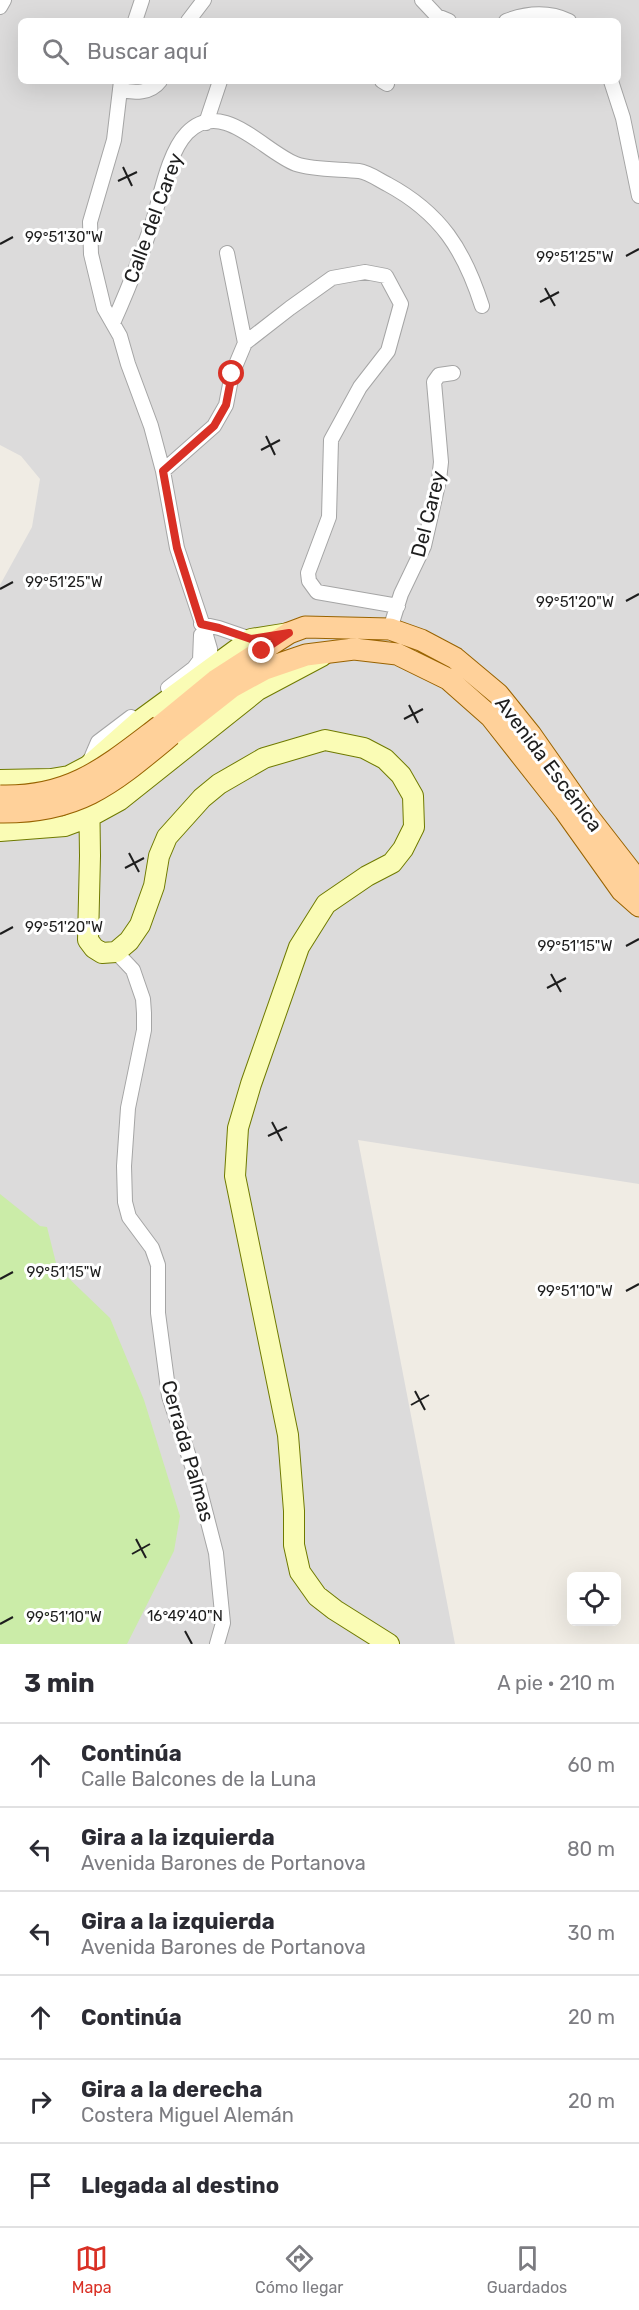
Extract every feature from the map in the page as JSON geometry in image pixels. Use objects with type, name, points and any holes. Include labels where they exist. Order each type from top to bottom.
[{"type":"main road","name":"Avenida Escénica","points":[[289,633],[305,627],[390,629],[421,640],[455,658],[498,694],[639,882]]},
{"type":"main road","points":[[0,780],[51,779],[69,776],[88,766],[139,721],[251,639],[289,633]]},
{"type":"main road","points":[[0,812],[47,808],[81,800],[121,777],[216,680],[289,633]]},
{"type":"main road","points":[[0,796],[26,797],[69,787],[265,669],[306,655],[354,650],[397,654],[448,680],[491,717],[565,811],[622,891],[639,906]]},
{"type":"main road","points":[[0,831],[65,826],[89,817],[120,800],[258,690],[328,653]]},
{"type":"main road","points":[[88,766],[88,940],[102,953],[116,952],[129,941],[140,925],[154,886],[159,856],[167,837],[184,815],[219,784],[264,758],[325,740],[364,748],[385,759],[401,775],[414,796],[414,827],[403,849],[392,863],[367,876],[326,904],[299,947],[250,1084],[238,1128],[235,1176],[288,1435],[294,1511],[294,1545],[300,1572],[326,1603],[389,1644]]},
{"type":"street","points":[[0,7],[4,0]]},
{"type":"street","points":[[136,18],[142,0]]},
{"type":"street","points":[[190,18],[204,0]]},
{"type":"street","points":[[422,0],[442,18]]},
{"type":"street","points":[[440,0],[443,18]]},
{"type":"street","points":[[514,18],[524,14],[562,18]]},
{"type":"street","points":[[121,85],[127,91],[145,91],[158,84]]},
{"type":"street","points":[[206,123],[218,84]]},
{"type":"street","points":[[612,84],[623,118],[639,196]]},
{"type":"street","points":[[121,85],[114,140],[90,222],[93,264],[104,308],[120,336],[151,426],[163,471],[177,548],[210,649],[211,667]]},
{"type":"street","points":[[206,123],[216,120],[236,127],[297,164],[348,172],[360,171],[403,193],[439,222],[456,245],[474,281],[482,306]]},
{"type":"street","name":"Calle del Carey","points":[[113,323],[144,246],[168,169],[188,132],[206,123]]},
{"type":"street","points":[[227,253],[245,343]]},
{"type":"street","points":[[163,471],[214,426],[226,405],[232,374],[245,343],[332,278],[365,272],[386,276],[401,304],[388,351],[360,387],[331,440],[329,518],[308,573],[309,581],[317,592],[398,606]]},
{"type":"street","name":"Del Carey","points":[[390,629],[401,594],[424,546],[433,500],[440,480],[441,462],[434,382],[439,375],[453,373]]},
{"type":"street","points":[[201,624],[251,639]]},
{"type":"street","points":[[88,766],[98,742],[194,668],[200,660],[201,624]]},
{"type":"street","name":"Cerrada Palmas","points":[[116,952],[133,970],[143,999],[144,1013],[144,1030],[128,1108],[124,1166],[125,1202],[129,1217],[152,1248],[158,1265],[158,1313],[169,1396],[199,1487],[216,1553],[223,1623],[217,1644]]},
{"type":"shaded area","points":[[0,0],[639,0],[639,1184],[358,1140],[455,1644],[111,1644],[0,1325],[0,585],[32,527],[40,479],[21,456],[0,445]]},
{"type":"green space","points":[[0,1194],[40,1226],[47,1227],[57,1267],[110,1318],[144,1400],[180,1516],[174,1551],[127,1644],[0,1644]]},
{"type":"route","points":[[232,374],[226,405],[214,426],[163,471],[177,548],[201,624],[251,639],[289,633],[262,651]]}]
